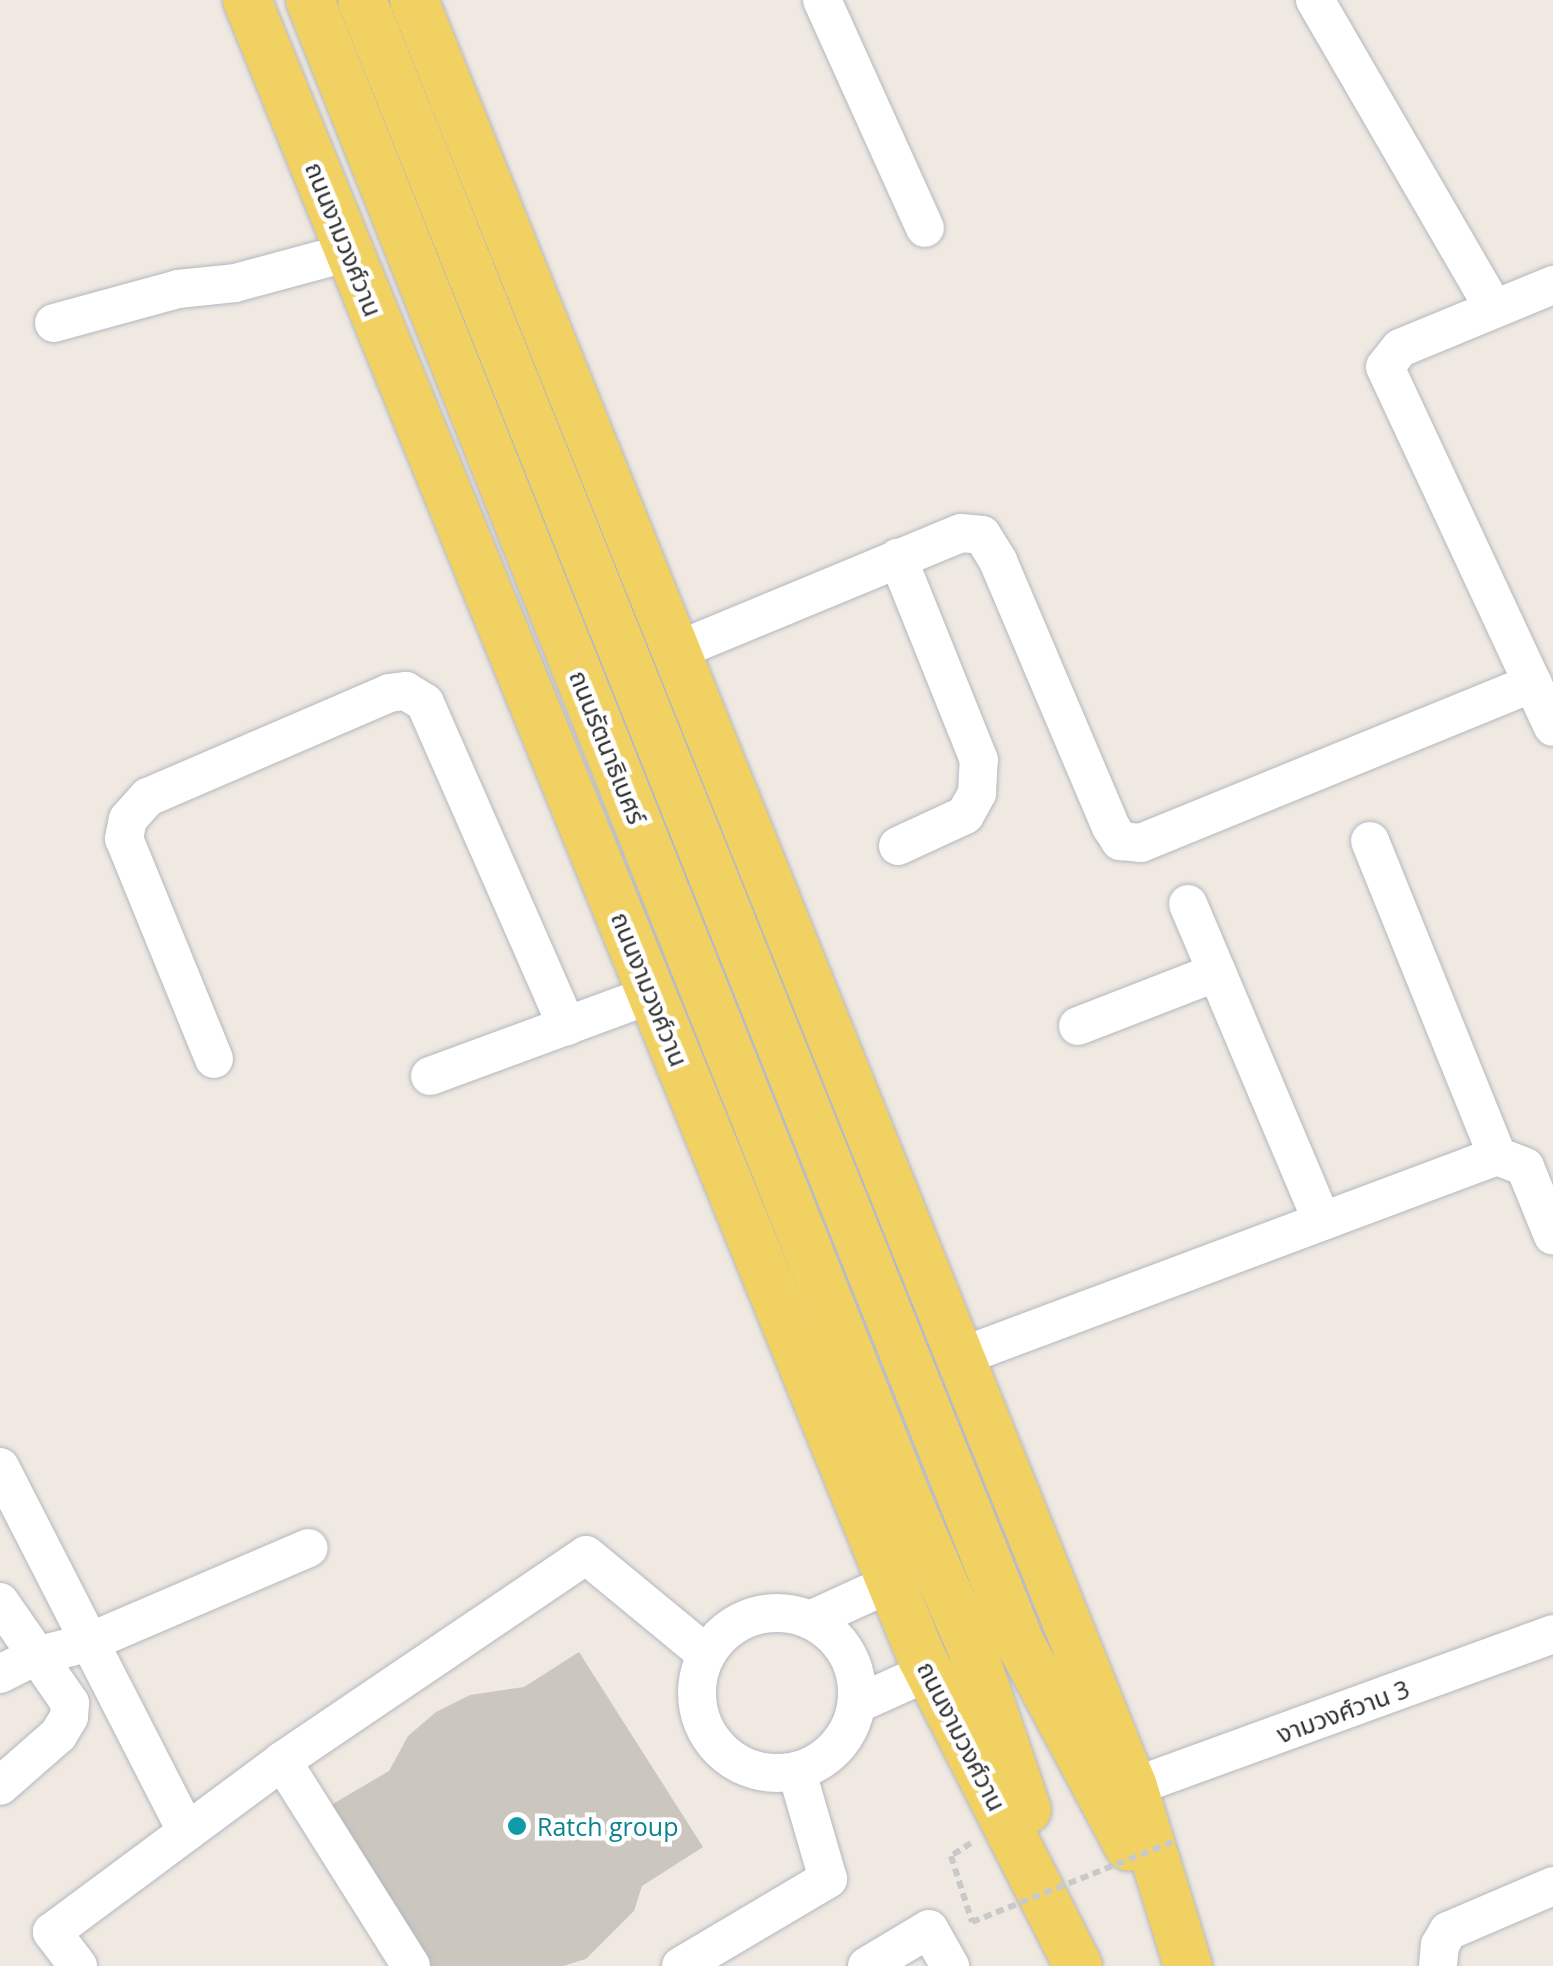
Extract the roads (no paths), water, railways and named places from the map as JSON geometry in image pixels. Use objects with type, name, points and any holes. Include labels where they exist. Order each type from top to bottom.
[{"type":"main road","name":"ถนนรัตนาธิเบศร์","points":[[310,0],[906,1494]]},
{"type":"main road","name":"ถนนรัตนาธิเบศร์","points":[[362,0],[1020,1644],[1181,1949]]},
{"type":"main road","points":[[414,0],[1133,1787],[1181,1949]]},
{"type":"main road","name":"ถนนงามวงศ์วาน","points":[[253,5],[891,1583],[930,1671],[1079,1966]]},
{"type":"main road","name":"ถนนงามวงศ์วาน","points":[[906,1494],[972,1650],[1079,1966]]},
{"type":"street","points":[[822,0],[925,228]]},
{"type":"street","points":[[1315,0],[1494,309]]},
{"type":"street","points":[[54,323],[178,290],[235,284],[350,252]]},
{"type":"street","points":[[1553,285],[1400,348],[1385,367],[1553,727]]},
{"type":"street","points":[[676,651],[961,533],[982,534],[998,560],[1120,842],[1142,843],[1534,683]]},
{"type":"street","points":[[898,558],[979,760],[977,793],[965,814],[898,846]]},
{"type":"street","points":[[214,1059],[124,839],[128,818],[148,798],[389,693],[406,691],[425,702],[567,1026]]},
{"type":"street","points":[[1370,841],[1496,1156]]},
{"type":"street","points":[[1188,904],[1322,1222]]},
{"type":"street","points":[[1078,1026],[1216,972]]},
{"type":"street","points":[[430,1076],[653,994]]},
{"type":"street","points":[[960,1357],[1496,1156],[1526,1167],[1553,1236]]},
{"type":"street","points":[[0,1467],[186,1830]]},
{"type":"street","points":[[0,1674],[36,1656],[87,1643],[309,1548]]},
{"type":"street","points":[[78,1966],[52,1932],[282,1761],[586,1555],[706,1654]]},
{"type":"street","points":[[810,1620],[891,1583]]},
{"type":"street","points":[[0,1602],[70,1703],[69,1718],[58,1735],[0,1786]]},
{"type":"street","points":[[771,1612],[810,1620],[842,1644],[854,1668],[854,1721],[841,1744],[821,1762],[797,1772],[770,1774],[745,1767],[722,1753],[706,1731],[697,1706],[697,1679],[706,1654],[723,1633],[745,1618],[771,1612]]},
{"type":"street","name":"งามวงศ์วาน 3","points":[[1133,1787],[1553,1634]]},
{"type":"street","points":[[856,1704],[930,1671]]},
{"type":"street","points":[[282,1761],[411,1966]]},
{"type":"street","points":[[680,1966],[828,1879],[797,1772]]},
{"type":"street","points":[[1438,1966],[1440,1945],[1448,1930],[1553,1886]]},
{"type":"street","points":[[867,1966],[929,1929],[950,1966]]},
{"type":"place","name":"Ratch group","points":[[517,1826]]}]
